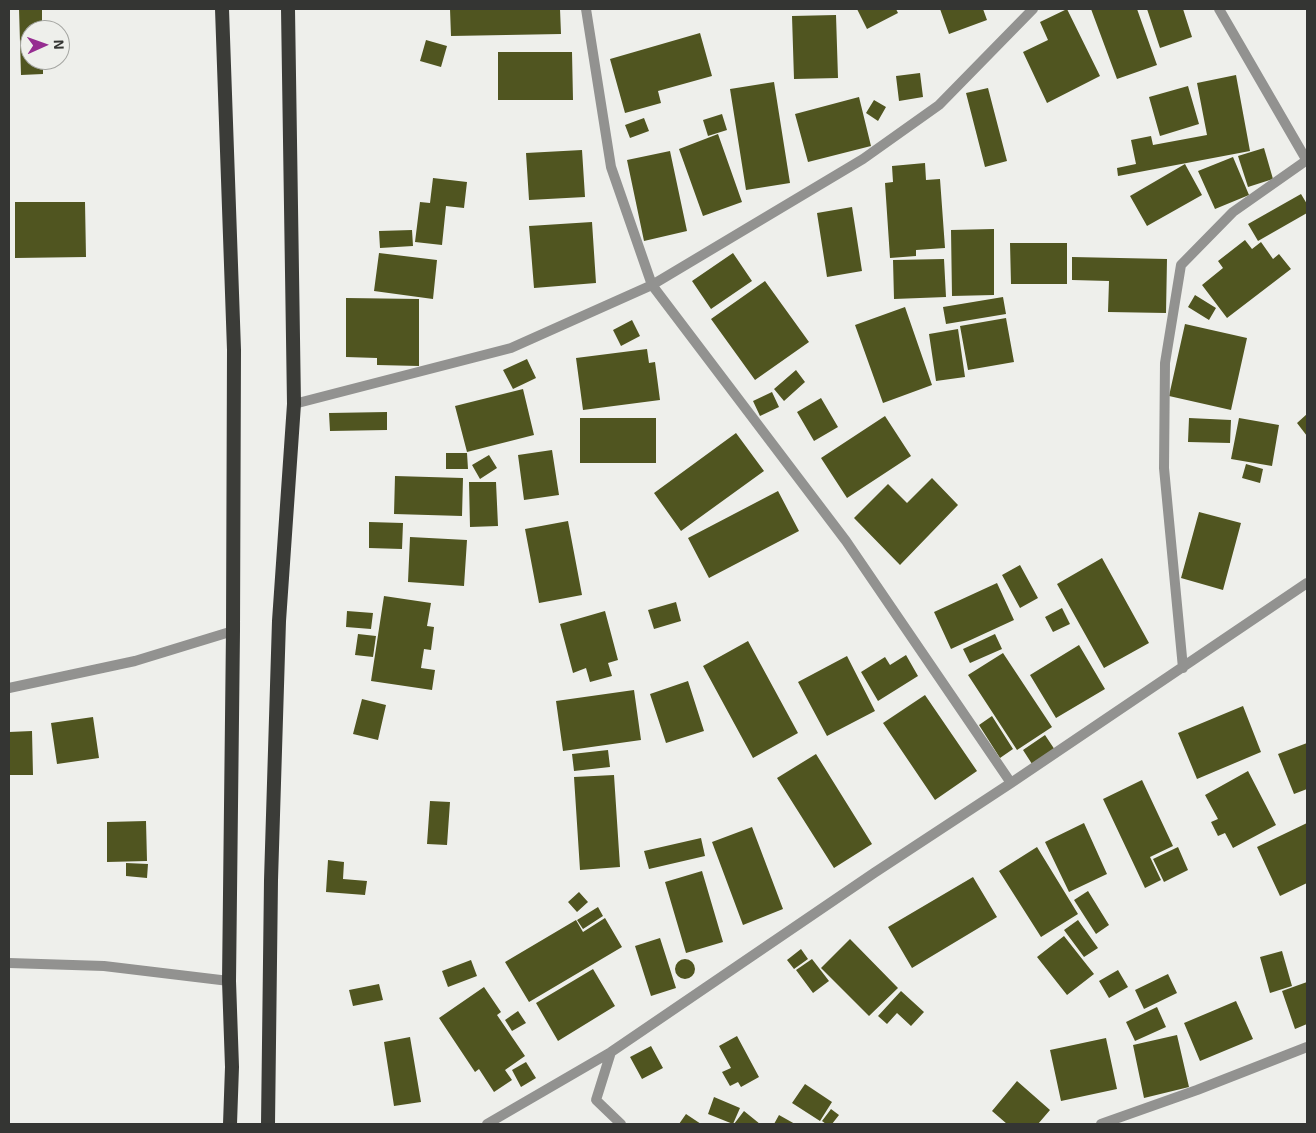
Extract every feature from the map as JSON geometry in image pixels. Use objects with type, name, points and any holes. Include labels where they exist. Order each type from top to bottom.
[{"type":"highway","points":[[222,9],[234,350],[229,981],[232,1067],[230,1124]]},
{"type":"highway","points":[[268,1124],[271,880],[279,621],[294,404],[288,9]]},
{"type":"street","points":[[586,9],[612,166],[652,285],[846,541],[1011,783]]},
{"type":"street","points":[[294,404],[511,348],[652,285],[863,159],[939,105],[1033,9]]},
{"type":"street","points":[[1183,668],[1164,468],[1164,363],[1181,265],[1233,212],[1307,160],[1220,9]]},
{"type":"street","points":[[487,1124],[611,1052],[1307,583]]},
{"type":"street","points":[[9,688],[135,661],[233,631]]},
{"type":"street","points":[[9,963],[104,966],[229,981]]},
{"type":"street","points":[[1101,1124],[1197,1090],[1307,1047]]},
{"type":"street","points":[[611,1052],[596,1100],[621,1124]]},
{"type":"building","points":[[19,9],[42,9],[42,20],[20,20],[20,42]]},
{"type":"building","points":[[450,9],[560,9],[561,34],[451,36]]},
{"type":"building","points":[[857,9],[896,9],[898,13],[867,29]]},
{"type":"building","points":[[940,9],[983,9],[987,20],[949,34]]},
{"type":"building","points":[[1067,9],[1100,76],[1047,103],[1023,52],[1048,40],[1040,22]]},
{"type":"building","points":[[1091,9],[1137,9],[1157,65],[1117,79]]},
{"type":"building","points":[[1147,9],[1183,9],[1192,37],[1160,48]]},
{"type":"building","points":[[836,15],[838,78],[794,79],[792,16]]},
{"type":"building","points":[[700,33],[712,76],[658,91],[661,103],[625,113],[610,59]]},
{"type":"building","points":[[426,40],[447,46],[441,67],[420,61]]},
{"type":"building","points":[[498,52],[572,52],[573,100],[498,100]]},
{"type":"building","points":[[21,70],[43,70],[43,74],[21,75]]},
{"type":"building","points":[[920,73],[923,97],[899,101],[896,76]]},
{"type":"building","points":[[1236,75],[1250,151],[1118,176],[1117,168],[1136,164],[1131,140],[1151,136],[1153,145],[1207,135],[1197,83]]},
{"type":"building","points":[[774,82],[790,183],[746,190],[730,89]]},
{"type":"building","points":[[1188,86],[1199,124],[1160,136],[1149,97]]},
{"type":"building","points":[[988,88],[1007,161],[985,167],[966,93]]},
{"type":"building","points":[[859,97],[871,146],[808,162],[795,114]]},
{"type":"building","points":[[874,100],[886,107],[878,121],[866,113]]},
{"type":"building","points":[[722,114],[727,130],[708,136],[703,120]]},
{"type":"building","points":[[644,118],[649,131],[630,138],[625,125]]},
{"type":"building","points":[[718,134],[742,202],[703,216],[679,149]]},
{"type":"building","points":[[1264,148],[1273,179],[1248,187],[1238,156]]},
{"type":"building","points":[[582,150],[585,197],[529,200],[526,153]]},
{"type":"building","points":[[670,151],[687,231],[644,241],[627,160]]},
{"type":"building","points":[[1233,157],[1249,195],[1215,209],[1198,171]]},
{"type":"building","points":[[925,163],[926,180],[940,179],[945,248],[916,250],[916,256],[890,258],[885,183],[893,182],[892,166]]},
{"type":"building","points":[[1185,164],[1202,195],[1147,226],[1130,196]]},
{"type":"building","points":[[433,178],[467,182],[464,208],[446,206],[442,245],[415,242],[420,202],[430,203]]},
{"type":"building","points":[[1301,194],[1307,204],[1307,213],[1258,241],[1248,224]]},
{"type":"building","points":[[15,202],[85,202],[86,257],[15,258]]},
{"type":"building","points":[[852,207],[862,271],[827,277],[817,213]]},
{"type":"building","points":[[592,222],[596,283],[534,288],[529,226]]},
{"type":"building","points":[[994,229],[994,295],[952,296],[951,230]]},
{"type":"building","points":[[412,230],[413,246],[380,248],[379,231]]},
{"type":"building","points":[[1245,240],[1252,249],[1261,242],[1273,259],[1279,254],[1291,269],[1227,318],[1202,285],[1223,268],[1218,261]]},
{"type":"building","points":[[1010,243],[1067,243],[1067,284],[1011,284]]},
{"type":"building","points":[[379,253],[437,260],[433,299],[374,291]]},
{"type":"building","points":[[733,253],[752,281],[711,309],[692,281]]},
{"type":"building","points":[[1072,257],[1167,259],[1166,313],[1108,312],[1109,281],[1072,280]]},
{"type":"building","points":[[944,259],[946,297],[894,299],[893,260]]},
{"type":"building","points":[[765,281],[809,342],[755,380],[711,319]]},
{"type":"building","points":[[1195,295],[1216,308],[1209,320],[1188,307]]},
{"type":"building","points":[[1003,297],[1006,314],[946,324],[943,307]]},
{"type":"building","points":[[346,298],[419,299],[419,366],[377,365],[377,358],[346,357]]},
{"type":"building","points":[[905,307],[932,385],[883,403],[855,325]]},
{"type":"building","points":[[1006,318],[1014,362],[968,370],[960,326]]},
{"type":"building","points":[[632,320],[640,336],[621,346],[613,330]]},
{"type":"building","points":[[1185,324],[1247,338],[1231,410],[1169,396]]},
{"type":"building","points":[[958,329],[965,377],[936,381],[929,334]]},
{"type":"building","points":[[647,349],[649,363],[655,362],[660,400],[583,410],[576,358]]},
{"type":"building","points":[[527,359],[536,378],[513,389],[503,370]]},
{"type":"building","points":[[796,370],[805,382],[784,401],[774,389]]},
{"type":"building","points":[[523,389],[534,435],[467,452],[455,406]]},
{"type":"building","points":[[772,392],[779,407],[760,416],[753,401]]},
{"type":"building","points":[[821,398],[838,427],[814,441],[797,412]]},
{"type":"building","points":[[387,412],[387,430],[330,431],[329,413]]},
{"type":"building","points":[[1307,414],[1307,436],[1297,423]]},
{"type":"building","points":[[885,416],[911,456],[847,498],[821,458]]},
{"type":"building","points":[[580,418],[656,418],[656,463],[580,463]]},
{"type":"building","points":[[1189,418],[1231,420],[1230,443],[1188,442]]},
{"type":"building","points":[[1239,418],[1279,425],[1272,466],[1231,459]]},
{"type":"building","points":[[736,433],[764,471],[681,531],[654,493]]},
{"type":"building","points":[[552,450],[559,495],[524,500],[518,455]]},
{"type":"building","points":[[446,453],[467,453],[468,469],[446,469]]},
{"type":"building","points":[[489,455],[497,468],[480,479],[472,465]]},
{"type":"building","points":[[1246,464],[1263,469],[1260,483],[1242,478]]},
{"type":"building","points":[[395,476],[463,478],[462,516],[394,514]]},
{"type":"building","points":[[932,478],[958,505],[900,565],[854,518],[888,484],[907,503]]},
{"type":"building","points":[[469,482],[496,482],[498,526],[470,527]]},
{"type":"building","points":[[778,491],[799,531],[709,578],[688,538]]},
{"type":"building","points":[[1199,512],[1241,523],[1223,590],[1181,578]]},
{"type":"building","points":[[568,521],[582,595],[539,603],[525,529]]},
{"type":"building","points":[[369,522],[403,523],[402,549],[369,548]]},
{"type":"building","points":[[410,537],[467,540],[464,586],[408,582]]},
{"type":"building","points":[[1102,558],[1149,643],[1104,668],[1057,584]]},
{"type":"building","points":[[1020,565],[1038,598],[1020,608],[1002,575]]},
{"type":"building","points":[[997,583],[1014,620],[951,649],[934,612]]},
{"type":"building","points":[[384,596],[431,603],[427,626],[434,627],[431,650],[424,649],[421,668],[435,670],[432,690],[371,681]]},
{"type":"building","points":[[676,602],[681,621],[654,629],[648,610]]},
{"type":"building","points":[[1062,608],[1070,624],[1053,632],[1045,617]]},
{"type":"building","points":[[347,611],[373,613],[371,629],[346,627]]},
{"type":"building","points":[[605,611],[618,660],[608,663],[612,676],[590,682],[586,668],[573,673],[560,624]]},
{"type":"building","points":[[358,634],[376,636],[373,657],[355,655]]},
{"type":"building","points":[[995,634],[1002,649],[970,663],[963,649]]},
{"type":"building","points":[[748,641],[798,733],[753,758],[703,666]]},
{"type":"building","points":[[1079,645],[1105,689],[1056,718],[1030,675]]},
{"type":"building","points":[[1003,653],[1052,727],[1017,750],[968,675]]},
{"type":"building","points":[[906,655],[918,676],[878,701],[861,672],[885,657],[890,665]]},
{"type":"building","points":[[847,656],[875,711],[827,736],[798,682]]},
{"type":"building","points":[[688,681],[704,731],[666,743],[650,694]]},
{"type":"building","points":[[634,690],[641,740],[563,751],[556,701]]},
{"type":"building","points":[[925,695],[977,771],[935,800],[883,723]]},
{"type":"building","points":[[362,699],[386,705],[378,740],[353,734]]},
{"type":"building","points":[[1243,706],[1261,752],[1197,779],[1178,733]]},
{"type":"building","points":[[992,716],[1013,749],[1000,758],[979,725]]},
{"type":"building","points":[[93,717],[99,758],[57,764],[51,723]]},
{"type":"building","points":[[32,731],[33,775],[9,775],[9,732]]},
{"type":"building","points":[[1045,735],[1055,750],[1032,764],[1023,750]]},
{"type":"building","points":[[1307,743],[1307,789],[1294,794],[1278,754]]},
{"type":"building","points":[[608,750],[610,767],[574,771],[572,754]]},
{"type":"building","points":[[816,754],[872,844],[834,868],[777,778]]},
{"type":"building","points":[[1248,771],[1276,825],[1233,848],[1225,833],[1218,836],[1211,822],[1218,819],[1205,795]]},
{"type":"building","points":[[614,775],[620,867],[580,870],[574,777]]},
{"type":"building","points":[[1142,780],[1173,846],[1150,857],[1161,880],[1145,888],[1103,799]]},
{"type":"building","points":[[430,801],[450,802],[447,845],[427,844]]},
{"type":"building","points":[[146,821],[147,861],[107,862],[107,822]]},
{"type":"building","points":[[1084,823],[1107,874],[1069,892],[1045,842]]},
{"type":"building","points":[[1307,823],[1307,883],[1280,896],[1257,847]]},
{"type":"building","points":[[752,827],[783,909],[743,925],[712,842]]},
{"type":"building","points":[[701,838],[705,856],[649,869],[644,851]]},
{"type":"building","points":[[1037,847],[1078,914],[1041,937],[999,871]]},
{"type":"building","points":[[1178,847],[1188,870],[1164,882],[1153,859]]},
{"type":"building","points":[[328,860],[344,862],[343,879],[367,881],[365,895],[326,892]]},
{"type":"building","points":[[126,863],[148,864],[147,878],[126,876]]},
{"type":"building","points":[[702,871],[723,942],[686,953],[665,882]]},
{"type":"building","points":[[973,877],[997,917],[912,968],[888,927]]},
{"type":"building","points":[[1088,891],[1109,925],[1096,934],[1074,900]]},
{"type":"building","points":[[579,892],[588,902],[577,912],[568,902]]},
{"type":"building","points":[[598,907],[603,916],[583,929],[577,920]]},
{"type":"building","points":[[605,918],[622,947],[529,1002],[505,962],[576,920],[583,932]]},
{"type":"building","points":[[1078,920],[1098,948],[1084,957],[1064,930]]},
{"type":"building","points":[[1064,936],[1094,974],[1067,995],[1037,957]]},
{"type":"building","points":[[660,938],[676,988],[651,996],[635,946]]},
{"type":"building","points":[[850,939],[898,988],[869,1016],[821,968]]},
{"type":"building","points":[[801,949],[808,959],[794,969],[787,960]]},
{"type":"building","points":[[1282,951],[1292,986],[1270,993],[1260,957]]},
{"type":"building","points":[[685,959],[692,962],[695,969],[692,976],[685,979],[678,976],[675,969],[678,962]]},
{"type":"building","points":[[812,959],[829,981],[813,993],[796,970]]},
{"type":"building","points":[[471,960],[477,976],[448,987],[442,971]]},
{"type":"building","points":[[593,969],[615,1006],[558,1041],[536,1003]]},
{"type":"building","points":[[1118,970],[1128,987],[1109,998],[1099,981]]},
{"type":"building","points":[[1168,974],[1177,993],[1144,1009],[1135,990]]},
{"type":"building","points":[[1307,982],[1307,1024],[1295,1029],[1282,991]]},
{"type":"building","points":[[379,984],[383,1000],[353,1006],[349,990]]},
{"type":"building","points":[[484,987],[501,1012],[497,1015],[525,1056],[505,1070],[512,1080],[494,1092],[479,1069],[475,1072],[439,1018]]},
{"type":"building","points":[[901,991],[924,1012],[911,1026],[897,1013],[887,1024],[878,1016]]},
{"type":"building","points":[[1236,1001],[1253,1039],[1200,1061],[1184,1023]]},
{"type":"building","points":[[1157,1007],[1166,1027],[1135,1041],[1126,1022]]},
{"type":"building","points":[[518,1011],[526,1023],[512,1031],[505,1020]]},
{"type":"building","points":[[1177,1035],[1189,1087],[1144,1098],[1133,1045]]},
{"type":"building","points":[[737,1036],[759,1077],[741,1087],[738,1082],[730,1086],[722,1072],[731,1068],[719,1046]]},
{"type":"building","points":[[410,1037],[421,1102],[394,1106],[384,1042]]},
{"type":"building","points":[[1106,1038],[1117,1089],[1061,1101],[1050,1050]]},
{"type":"building","points":[[651,1046],[663,1068],[642,1079],[630,1057]]},
{"type":"building","points":[[526,1062],[536,1078],[521,1087],[512,1070]]},
{"type":"building","points":[[1017,1081],[1050,1110],[1038,1124],[1007,1124],[992,1111]]},
{"type":"building","points":[[805,1084],[832,1102],[820,1121],[792,1103]]},
{"type":"building","points":[[714,1097],[740,1108],[733,1124],[708,1114]]},
{"type":"building","points":[[831,1109],[839,1115],[832,1124],[826,1124],[822,1121]]},
{"type":"building","points":[[744,1111],[760,1124],[734,1124]]},
{"type":"building","points":[[686,1114],[701,1124],[679,1124]]},
{"type":"building","points":[[779,1115],[795,1124],[774,1124]]}]
